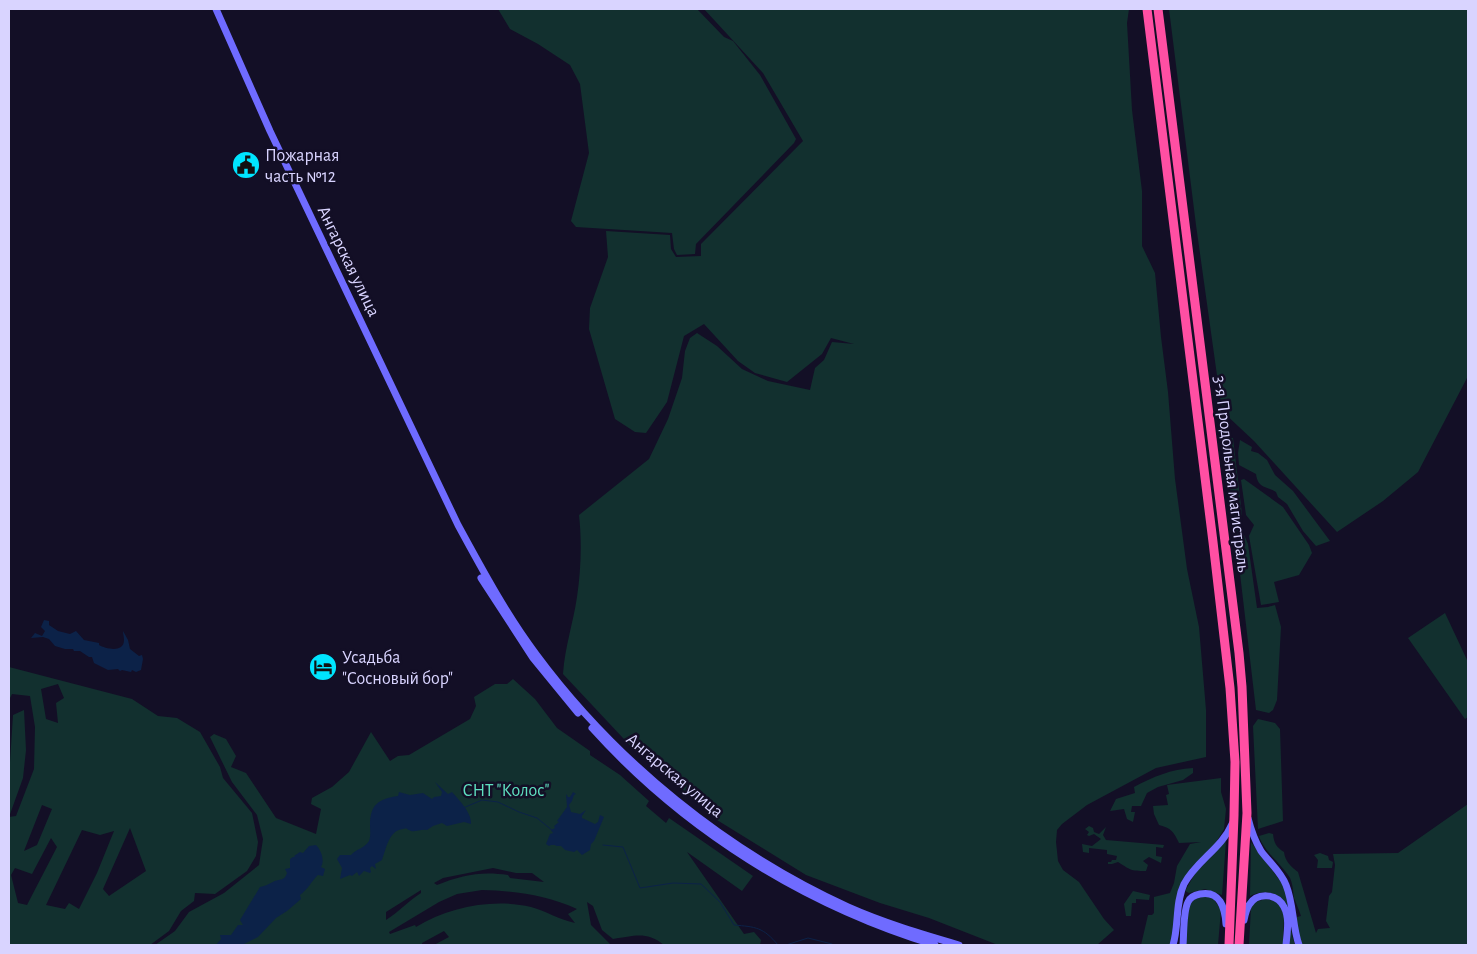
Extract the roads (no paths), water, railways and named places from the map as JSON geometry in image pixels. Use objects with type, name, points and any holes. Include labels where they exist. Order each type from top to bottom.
[{"type":"highway","name":"3-я Продольная магистраль","points":[[1147,9],[1226,655],[1235,762],[1228,945]]},
{"type":"highway","name":"3-я Продольная магистраль","points":[[1158,9],[1242,687],[1246,813],[1239,945]]},
{"type":"main road","name":"Ангарская улица","points":[[216,9],[270,132],[458,524],[487,580],[536,654],[590,720],[645,773],[706,823],[786,875],[848,906],[882,921],[959,945]]},
{"type":"main road","name":"Ангарская улица","points":[[458,524],[468,551],[483,582],[533,658],[564,697],[633,770],[711,835],[786,883],[856,918],[935,945]]},
{"type":"main road","points":[[1246,813],[1261,850],[1286,882],[1299,945]]},
{"type":"main road","points":[[1173,945],[1179,903],[1184,884],[1225,836],[1232,825],[1234,816]]},
{"type":"main road","points":[[1183,945],[1187,903],[1193,896],[1208,893],[1217,896],[1222,903],[1226,919],[1228,945]]},
{"type":"main road","points":[[1239,945],[1248,906],[1258,898],[1269,895],[1279,900],[1286,911],[1286,945]]},
{"type":"water","points":[[44,620],[49,621],[49,625],[58,631],[70,634],[76,631],[84,640],[99,643],[99,645],[110,649],[121,647],[124,640],[123,631],[130,649],[139,656],[142,655],[141,670],[136,672],[132,670],[131,672],[118,669],[108,670],[94,663],[92,657],[80,651],[55,646],[49,639],[43,637],[31,638],[35,633],[42,636],[45,631],[41,627]]},
{"type":"water","points":[[435,782],[448,794],[452,792],[458,799],[467,811],[471,824],[464,822],[447,826],[442,823],[427,830],[398,830],[391,836],[382,860],[375,864],[376,869],[372,866],[370,873],[364,871],[359,876],[357,872],[352,876],[340,879],[342,868],[337,859],[340,855],[351,855],[369,841],[370,818],[376,804],[385,799],[398,796],[399,792],[410,795],[423,793],[432,799],[441,796],[442,792]]},
{"type":"water","points":[[573,792],[576,794],[569,805],[571,812],[580,814],[586,810],[582,818],[595,824],[598,822],[600,815],[604,817],[590,850],[582,855],[577,850],[574,852],[565,850],[561,846],[549,846],[546,844],[550,834],[553,833],[551,830],[555,828],[554,826],[559,822],[557,821],[567,807],[566,794],[570,797]]},
{"type":"water","points":[[316,845],[322,855],[321,867],[325,869],[323,876],[318,875],[300,895],[301,899],[276,918],[258,937],[242,945],[216,945],[221,939],[220,935],[231,935],[238,925],[243,925],[240,920],[260,887],[283,879],[287,873],[285,869],[290,868],[290,859],[300,852],[303,853],[309,846]]},
{"type":"waterway","points":[[463,808],[482,800],[498,802],[537,818],[553,831]]},
{"type":"waterway","points":[[603,845],[623,847],[640,888],[673,883],[701,884],[720,902],[734,925],[759,929],[778,945]]},
{"type":"waterway","points":[[786,945],[808,938],[832,944]]},
{"type":"place","name":"Пожарная часть №12","points":[[246,165]]},
{"type":"place","name":"Усадьба \"Сосновый бор\"","points":[[323,667]]},
{"type":"park label","name":"СНТ \"Колос\"","points":[[506,790]]}]
